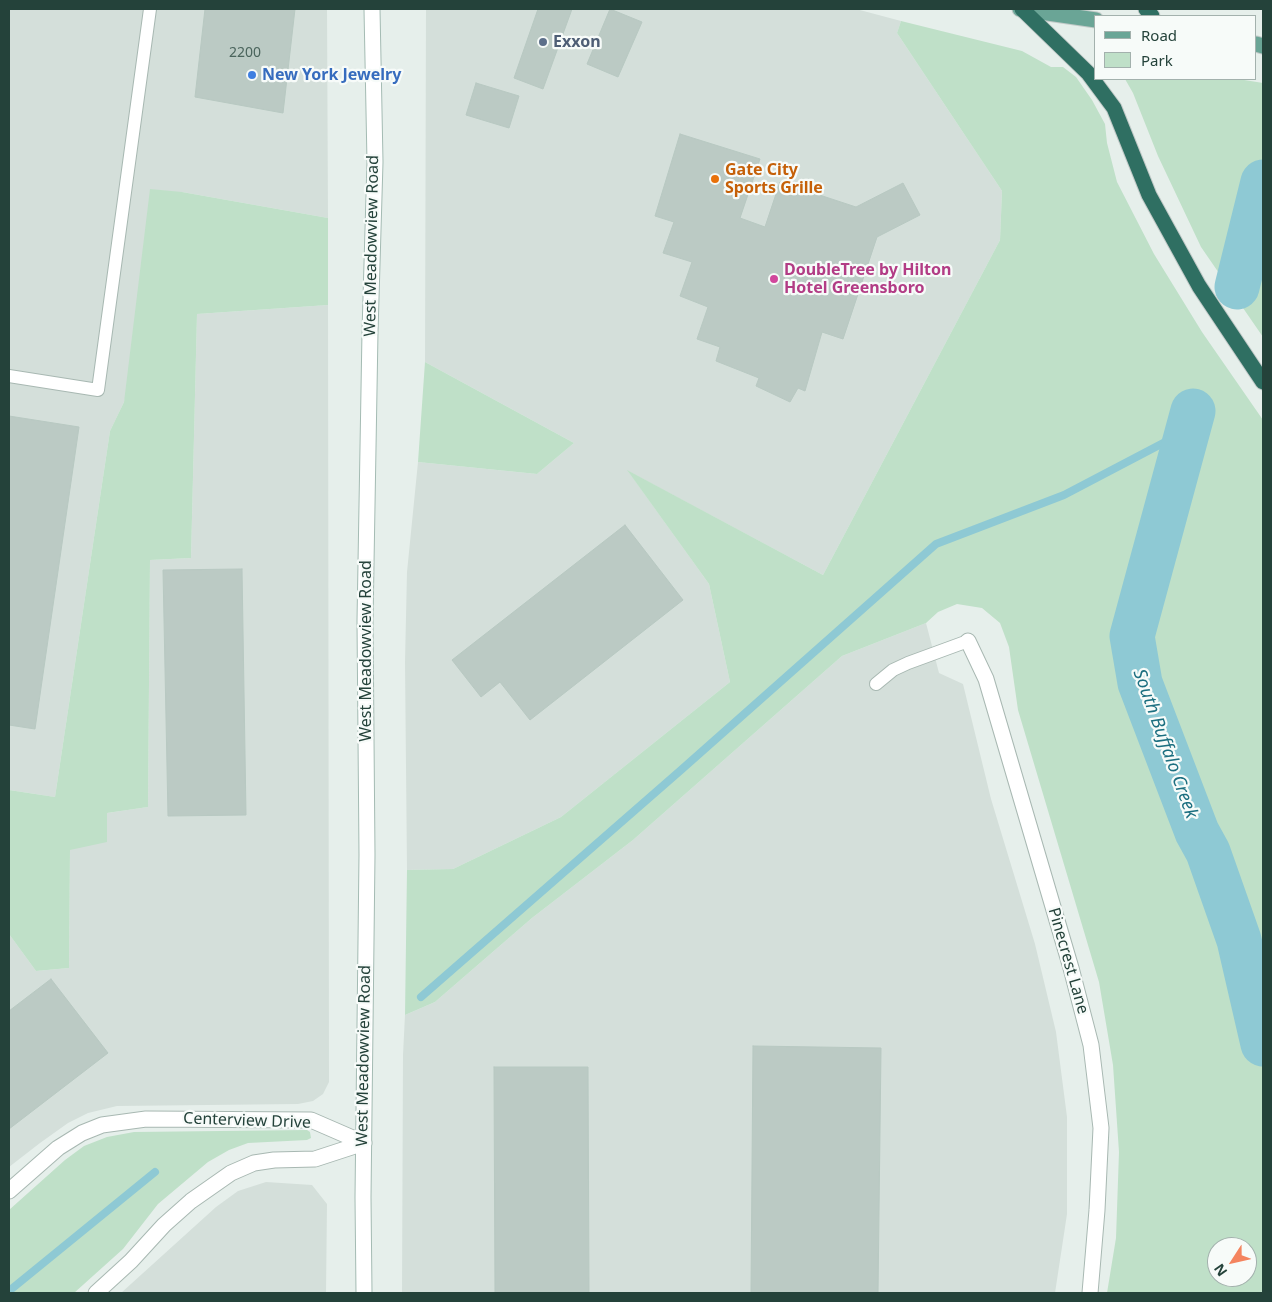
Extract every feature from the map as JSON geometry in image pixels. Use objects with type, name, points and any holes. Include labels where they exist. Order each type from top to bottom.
[{"type":"highway","points":[[1021,9],[1088,73],[1114,108],[1149,195],[1199,286],[1263,382]]},
{"type":"main road","points":[[1021,9],[1094,20]]},
{"type":"street","name":"West Meadowview Road","points":[[364,1293],[367,855],[365,621],[375,162],[372,9]]},
{"type":"street","name":"Pinecrest Lane","points":[[968,641],[986,679],[1071,968],[1091,1045],[1101,1128],[1098,1210],[1090,1293]]},
{"type":"street","name":"Centerview Drive","points":[[9,1191],[58,1148],[82,1133],[102,1125],[137,1120],[311,1120],[364,1143]]},
{"type":"street","points":[[96,1293],[132,1261],[164,1225],[190,1202],[231,1173],[254,1163],[274,1160],[315,1159],[364,1143]]},
{"type":"lane","points":[[9,376],[98,390],[150,9]]},
{"type":"lane","points":[[876,684],[894,670],[908,663],[968,641]]},
{"type":"shaded area","points":[[9,9],[327,9],[328,218],[182,192],[124,402],[110,431],[55,797],[9,790]]},
{"type":"shaded area","points":[[426,9],[856,9],[901,21],[897,33],[1002,191],[1000,240],[823,575],[628,471],[709,584],[730,682],[561,817],[453,869],[407,870],[405,662],[407,572],[418,462],[537,474],[574,443],[425,362]]},
{"type":"shaded area","points":[[328,305],[329,1082],[323,1094],[313,1101],[298,1104],[117,1106],[88,1113],[68,1123],[9,1167],[9,934],[36,971],[69,968],[70,850],[107,813],[148,807],[150,560],[191,558],[197,314]]},
{"type":"shaded area","points":[[926,623],[939,673],[963,684],[991,799],[1035,944],[1056,1032],[1067,1117],[1067,1214],[1055,1293],[402,1293],[403,1055],[405,1015],[435,1002],[532,918],[633,840],[842,656]]},
{"type":"shaded area","points":[[266,1182],[312,1185],[327,1204],[326,1293],[121,1293],[216,1207],[238,1191]]},
{"type":"green space","points":[[901,21],[1022,51],[1051,67],[1063,67],[1076,77],[1092,100],[1105,124],[1107,143],[1117,182],[1154,254],[1202,332],[1263,420],[1263,1293],[1107,1293],[1116,1238],[1119,1152],[1113,1065],[1099,982],[1018,710],[1009,647],[1000,623],[982,608],[957,604],[938,612],[926,623],[842,656],[633,840],[532,918],[435,1002],[405,1015],[407,870],[453,869],[561,817],[730,682],[709,584],[627,470],[823,575],[1000,240],[1002,191],[897,33]]},
{"type":"green space","points":[[1126,80],[1244,80],[1263,83],[1263,337],[1201,247],[1158,156],[1133,93]]},
{"type":"green space","points":[[150,189],[182,192],[328,218],[328,305],[197,314],[191,558],[150,560],[148,807],[107,813],[107,842],[70,850],[69,968],[36,971],[9,934],[9,790],[55,797],[110,431],[124,402]]},
{"type":"green space","points":[[425,362],[574,443],[537,474],[418,462]]},
{"type":"green space","points":[[307,1130],[310,1132],[311,1138],[307,1140],[248,1143],[229,1150],[208,1162],[158,1204],[123,1249],[74,1293],[9,1293],[9,1210],[65,1160],[84,1146],[107,1137],[134,1132]]},
{"type":"building","points":[[205,9],[295,9],[283,113],[195,97]]},
{"type":"building","name":"Exxon","points":[[538,9],[572,9],[543,89],[514,78]]},
{"type":"building","points":[[610,9],[642,22],[618,77],[587,64]]},
{"type":"building","points":[[476,83],[519,96],[509,128],[466,115]]},
{"type":"building","name":"DoubleTree by Hilton Hotel Greensboro","points":[[680,134],[760,159],[740,218],[765,227],[780,182],[856,207],[903,183],[920,215],[877,237],[843,339],[822,332],[805,391],[798,388],[790,402],[756,386],[759,378],[716,361],[720,347],[697,339],[708,307],[680,296],[692,262],[663,253],[674,222],[655,216]]},
{"type":"building","points":[[9,416],[79,427],[35,729],[9,725]]},
{"type":"building","points":[[625,525],[683,600],[530,720],[500,682],[481,697],[452,660]]},
{"type":"building","points":[[242,569],[246,815],[168,816],[163,570]]},
{"type":"building","points":[[51,979],[108,1053],[9,1129],[9,1011]]},
{"type":"building","points":[[753,1046],[881,1048],[878,1293],[751,1293]]},
{"type":"building","points":[[494,1067],[588,1067],[589,1293],[495,1293]]},
{"type":"waterway","name":"South Buffalo Creek","points":[[1237,287],[1263,182]]},
{"type":"waterway","name":"South Buffalo Creek","points":[[1193,411],[1132,636],[1140,683],[1197,832],[1208,852],[1239,940],[1263,1044]]},
{"type":"waterway","points":[[421,997],[936,544],[1064,495],[1188,430]]},
{"type":"waterway","points":[[9,1291],[155,1172]]},
{"type":"place","name":"Exxon","points":[[543,42]]},
{"type":"place","name":"New York Jewelry","points":[[252,75]]},
{"type":"place","name":"Gate City Sports Grille","points":[[715,179]]},
{"type":"place","name":"DoubleTree by Hilton Hotel Greensboro","points":[[774,279]]}]
